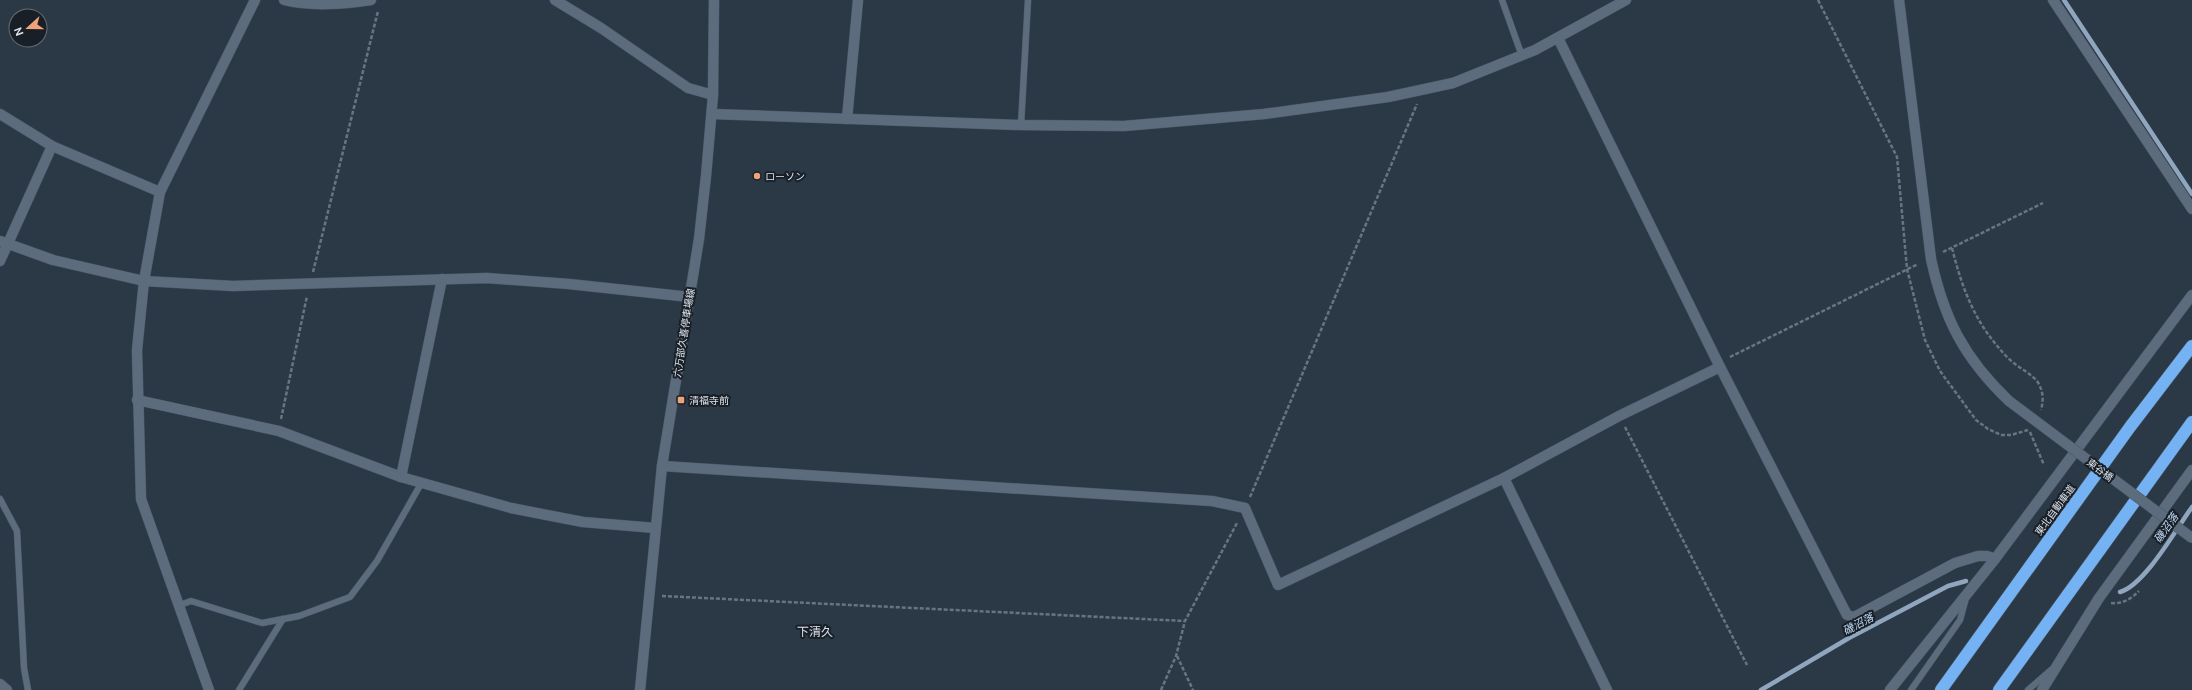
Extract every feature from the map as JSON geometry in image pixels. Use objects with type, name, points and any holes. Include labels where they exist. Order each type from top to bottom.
[{"type":"highway","name":"東北自動車道","points":[[1940,690],[2130,427],[2192,346]]},
{"type":"highway","points":[[1999,690],[2192,422]]},
{"type":"street","points":[[209,690],[141,499],[137,400],[137,350],[144,281],[160,192],[255,0]]},
{"type":"street","points":[[284,0],[298,3],[372,0]]},
{"type":"street","points":[[555,0],[601,28],[688,88],[713,95]]},
{"type":"street","name":"六万部久喜停車場線","points":[[640,690],[648,595],[662,466],[699,239],[712,114],[714,0]]},
{"type":"street","points":[[847,119],[858,0]]},
{"type":"street","points":[[712,114],[1021,125],[1124,126],[1264,114],[1388,97],[1453,83],[1522,56],[1558,38],[1626,0]]},
{"type":"street","name":"東谷橋","points":[[1900,0],[1930,259],[1936,284],[1946,312],[1966,354],[1980,372],[2009,401],[2192,538]]},
{"type":"street","points":[[2053,0],[2192,208]]},
{"type":"street","points":[[1558,38],[1719,365],[1847,615],[1854,617],[1955,563],[1978,556],[1995,558]]},
{"type":"street","points":[[0,114],[52,146],[160,192]]},
{"type":"street","points":[[0,261],[3,242],[52,146]]},
{"type":"street","points":[[3,242],[53,260],[144,281],[233,286],[442,279],[525,280],[690,297]]},
{"type":"street","points":[[401,476],[442,279]]},
{"type":"street","points":[[1890,690],[1995,558],[2192,295]]},
{"type":"street","points":[[662,466],[1212,501],[1245,508],[1278,585],[1504,478],[1719,365]]},
{"type":"street","points":[[137,400],[279,431],[401,476],[511,508],[545,516],[583,522],[655,528]]},
{"type":"street","points":[[2042,690],[2099,598],[2192,470]]},
{"type":"street","points":[[1504,478],[1607,690]]},
{"type":"street","points":[[0,684],[7,690]]},
{"type":"lane","points":[[1021,125],[1028,0]]},
{"type":"lane","points":[[1502,0],[1522,56]]},
{"type":"lane","points":[[180,605],[191,601],[262,623],[299,616],[350,597],[377,561],[422,482]]},
{"type":"lane","points":[[0,498],[17,531],[24,668],[28,690]]},
{"type":"lane","points":[[1911,690],[1960,620],[1968,593]]},
{"type":"lane","points":[[239,690],[283,619]]},
{"type":"lane","points":[[2028,690],[2057,665]]},
{"type":"path","points":[[279,431],[310,284],[379,8]]},
{"type":"path","points":[[1161,690],[1176,656],[1185,621],[1245,508],[1416,107],[1421,90]]},
{"type":"path","points":[[1943,252],[2043,203]]},
{"type":"path","points":[[1719,365],[1918,264]]},
{"type":"path","points":[[1620,416],[1747,665]]},
{"type":"path","points":[[2029,430],[2044,465]]},
{"type":"path","points":[[2099,598],[2112,603],[2118,603],[2132,599],[2139,591]]},
{"type":"path","points":[[648,595],[1185,621]]},
{"type":"path","points":[[1176,656],[1193,690]]},
{"type":"waterway","points":[[2064,0],[2192,194]]},
{"type":"waterway","name":"磯沼落","points":[[2120,592],[2130,587],[2150,568],[2192,507]]},
{"type":"waterway","name":"磯沼落","points":[[1761,690],[1849,638],[1948,586],[1966,581]]},
{"type":"place","name":"ローソン","points":[[757,176]]},
{"type":"place","name":"清福寺前","points":[[681,400]]},
{"type":"district","name":"下清久","points":[[815,631]]}]
